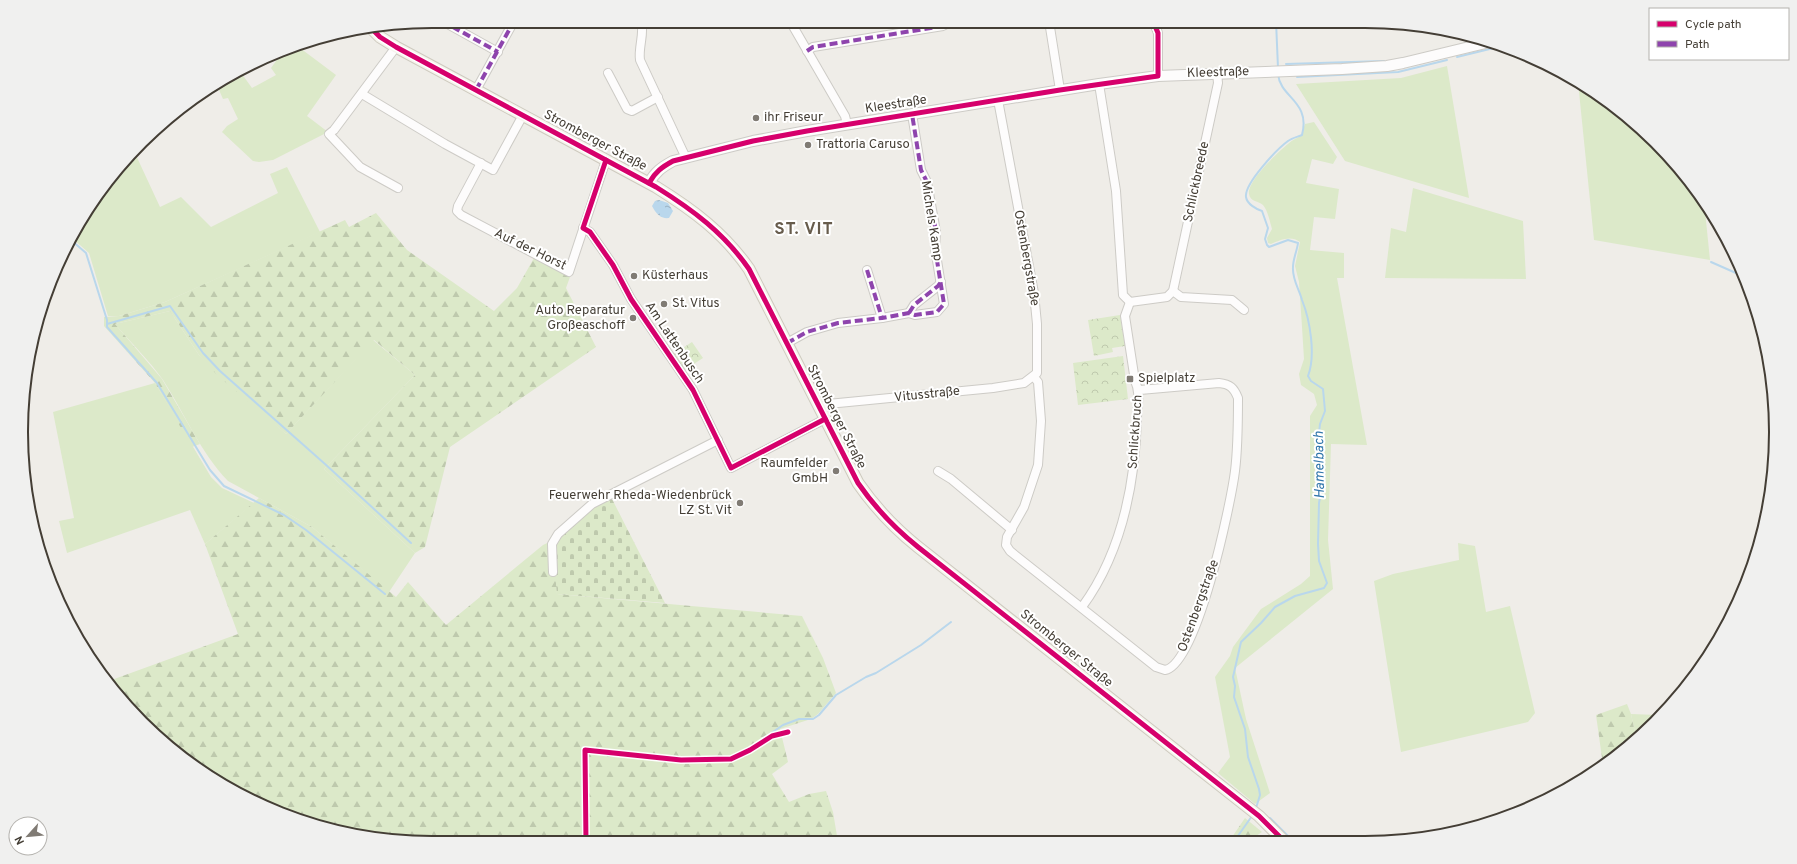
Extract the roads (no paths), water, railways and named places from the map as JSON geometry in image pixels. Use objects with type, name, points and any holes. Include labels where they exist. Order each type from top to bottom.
[{"type":"main road","name":"Stromberger Straße","points":[[375,32],[396,47],[650,183],[688,207],[732,246],[749,269],[858,483],[874,506],[892,526],[1247,807],[1279,836]]},
{"type":"street","points":[[455,28],[498,52]]},
{"type":"street","points":[[476,90],[510,28]]},
{"type":"street","points":[[642,28],[638,52],[640,60],[686,158]]},
{"type":"street","points":[[794,28],[845,116],[847,124]]},
{"type":"street","points":[[807,51],[813,47],[920,28]]},
{"type":"street","points":[[1050,28],[1060,90]]},
{"type":"street","points":[[1156,28],[1158,33],[1158,76]]},
{"type":"street","name":"Kleestraße","points":[[650,183],[662,167],[673,161],[753,142],[847,124],[1098,84],[1158,76],[1393,65],[1479,45]]},
{"type":"street","points":[[396,47],[362,94],[329,134],[360,167],[398,188]]},
{"type":"street","points":[[608,73],[627,109],[632,111],[658,97]]},
{"type":"street","name":"Schlickbreede","points":[[1173,291],[1218,83],[1217,73]]},
{"type":"street","points":[[1098,84],[1116,190],[1123,295],[1130,302],[1167,297],[1173,291],[1181,297],[1232,300],[1244,310]]},
{"type":"street","points":[[362,94],[431,136],[493,170],[523,115]]},
{"type":"street","name":"Ostenbergstraße","points":[[998,100],[1034,293],[1037,324],[1038,366],[1037,373],[1034,377],[1038,382],[1040,421],[1038,465],[1024,507],[1007,537],[1006,545],[1010,551],[1156,667],[1169,670],[1179,660],[1193,630],[1213,577],[1226,525],[1235,470],[1238,398],[1235,390],[1228,384],[1219,383],[1140,390]]},
{"type":"street","name":"Michels Kamp","points":[[787,343],[808,332],[838,323],[909,313],[915,315],[930,313],[937,312],[942,309],[944,304],[935,248],[936,232],[927,182],[921,170],[912,114]]},
{"type":"street","name":"Auf der Horst","points":[[481,163],[458,206],[457,211],[461,215],[569,272],[606,160]]},
{"type":"street","name":"Am Lattenbusch","points":[[583,228],[590,232],[613,265],[631,299],[693,390],[731,468],[825,419]]},
{"type":"street","points":[[867,270],[882,318]]},
{"type":"street","points":[[909,313],[914,305],[941,282]]},
{"type":"street","name":"Schlickbruch","points":[[1082,607],[1093,592],[1104,569],[1126,507],[1136,450],[1138,399],[1140,390],[1135,381],[1125,316],[1130,302]]},
{"type":"street","name":"Vitusstraße","points":[[820,408],[828,404],[993,388],[1024,383],[1034,377]]},
{"type":"street","points":[[553,572],[552,544],[558,534],[592,504],[718,440]]},
{"type":"street","points":[[938,472],[951,479],[1012,530]]},
{"type":"water","points":[[659,200],[668,203],[673,211],[669,218],[661,217],[652,206],[655,201]]},
{"type":"waterway","name":"Hamelbach","points":[[1276,28],[1278,68]]},
{"type":"waterway","points":[[1465,43],[1469,42]]},
{"type":"waterway","points":[[1457,57],[1493,48]]},
{"type":"waterway","points":[[1297,77],[1398,72],[1447,60]]},
{"type":"waterway","points":[[1286,64],[1384,61]]},
{"type":"waterway","name":"Hamelbach","points":[[1256,808],[1260,795],[1259,789],[1248,757],[1245,729],[1234,697],[1235,686],[1233,677],[1241,642],[1275,607],[1295,596],[1324,588],[1327,583],[1319,561],[1318,544],[1319,503],[1323,480],[1318,442],[1320,424],[1325,411],[1323,389],[1311,381],[1308,376],[1312,358],[1310,327],[1293,271],[1298,243],[1288,240],[1269,247],[1265,239],[1268,228],[1262,211],[1250,204],[1246,197],[1250,184],[1269,159],[1288,141],[1302,135],[1304,124],[1302,114],[1299,107],[1284,89],[1278,74]]},
{"type":"waterway","points":[[75,243],[86,253],[107,320],[107,327],[157,383],[210,470],[224,486],[284,515],[306,530],[385,594]]},
{"type":"waterway","points":[[1711,262],[1736,273]]},
{"type":"waterway","points":[[107,324],[170,306],[203,353],[220,371],[411,543]]},
{"type":"waterway","points":[[767,737],[783,725],[799,719],[813,719],[819,715],[836,695],[866,677],[876,673],[921,645],[951,622]]},
{"type":"waterway","name":"Hamelbach","points":[[1238,836],[1252,816]]},
{"type":"waterway","points":[[1270,818],[1288,836]]},
{"type":"place","name":"ihr Friseur","points":[[756,118]]},
{"type":"place","name":"Trattoria Caruso","points":[[808,145]]},
{"type":"place","name":"Küsterhaus","points":[[634,276]]},
{"type":"place","name":"St. Vitus","points":[[664,304]]},
{"type":"place","name":"Auto Reparatur Großeaschoff","points":[[633,318]]},
{"type":"place","name":"Spielplatz","points":[[1130,379]]},
{"type":"place","name":"Raumfelder GmbH","points":[[836,471]]},
{"type":"place","name":"Feuerwehr Rheda-Wiedenbrück LZ St. Vit","points":[[740,503]]},
{"type":"district","name":"ST. VIT","points":[[804,230]]}]
